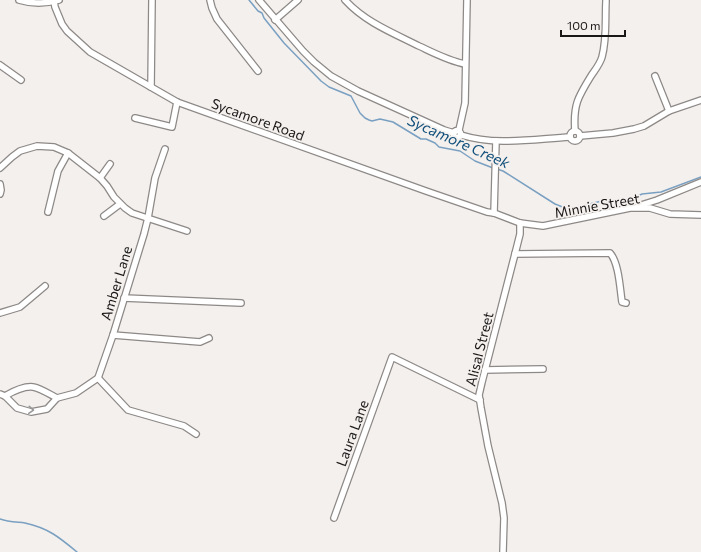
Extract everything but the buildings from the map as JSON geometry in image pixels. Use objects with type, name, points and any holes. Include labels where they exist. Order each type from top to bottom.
[{"type":"street","name":"Sycamore Road","points":[[19,0],[43,3],[57,1],[55,6],[62,24],[67,31],[90,52],[177,102],[520,223]]},
{"type":"street","points":[[151,87],[152,0]]},
{"type":"street","points":[[210,0],[217,19],[258,71]]},
{"type":"street","points":[[259,0],[302,52],[331,76],[444,130],[458,133],[473,139],[496,141],[570,137]]},
{"type":"street","points":[[275,20],[298,0]]},
{"type":"street","points":[[345,0],[376,25],[451,61],[465,64]]},
{"type":"street","points":[[458,133],[465,103],[467,0]]},
{"type":"street","points":[[575,131],[576,106],[582,91],[602,58],[605,43],[605,0]]},
{"type":"street","points":[[0,65],[21,80]]},
{"type":"street","points":[[655,76],[669,111]]},
{"type":"street","points":[[570,137],[572,141],[576,141],[580,136],[613,133],[634,129],[644,126],[669,111],[701,100]]},
{"type":"street","points":[[135,118],[172,127],[177,102]]},
{"type":"street","points":[[575,131],[579,133],[580,136]]},
{"type":"street","points":[[570,137],[571,133],[575,131]]},
{"type":"street","points":[[494,213],[496,141]]},
{"type":"street","points":[[0,168],[20,151],[31,147],[46,146],[54,148],[68,153],[100,178],[120,204],[132,213],[187,231]]},
{"type":"street","name":"Amber Lane","points":[[98,378],[113,335],[148,218],[155,178],[165,149]]},
{"type":"street","points":[[48,212],[58,171],[68,153]]},
{"type":"street","points":[[100,178],[110,164]]},
{"type":"street","points":[[630,208],[657,200],[701,182]]},
{"type":"street","points":[[0,184],[0,194]]},
{"type":"street","points":[[104,216],[120,204]]},
{"type":"street","name":"Minnie Street","points":[[520,223],[543,226],[630,208],[650,208],[670,214],[701,215]]},
{"type":"street","name":"Alisal Street","points":[[503,552],[504,518],[502,503],[488,446],[480,400],[485,370],[520,234],[520,223]]},
{"type":"street","points":[[515,254],[610,253],[615,261],[622,302],[626,303]]},
{"type":"street","points":[[0,313],[20,307],[45,286]]},
{"type":"street","points":[[124,298],[241,304]]},
{"type":"street","points":[[113,335],[200,342],[209,338]]},
{"type":"street","name":"Laura Lane","points":[[334,518],[392,357],[480,400]]},
{"type":"street","points":[[485,370],[543,369]]},
{"type":"street","points":[[57,398],[33,387],[3,395],[17,408],[31,412],[47,409],[57,398],[76,393],[98,378],[128,410],[184,426],[196,434]]},
{"type":"waterway","name":"Sycamore Creek","points":[[249,0],[258,11],[262,13],[264,18],[284,43],[321,81],[329,87],[351,96],[360,113],[365,118],[372,121],[380,119],[393,122],[421,139],[426,139],[435,143],[439,147],[460,151],[475,161],[493,168]]},
{"type":"waterway","name":"Sycamore Creek","points":[[497,169],[503,171],[555,204],[565,208],[573,208],[606,200],[632,199],[642,194],[661,192],[701,177]]},
{"type":"waterway","points":[[0,519],[25,523],[47,530],[77,552]]}]
